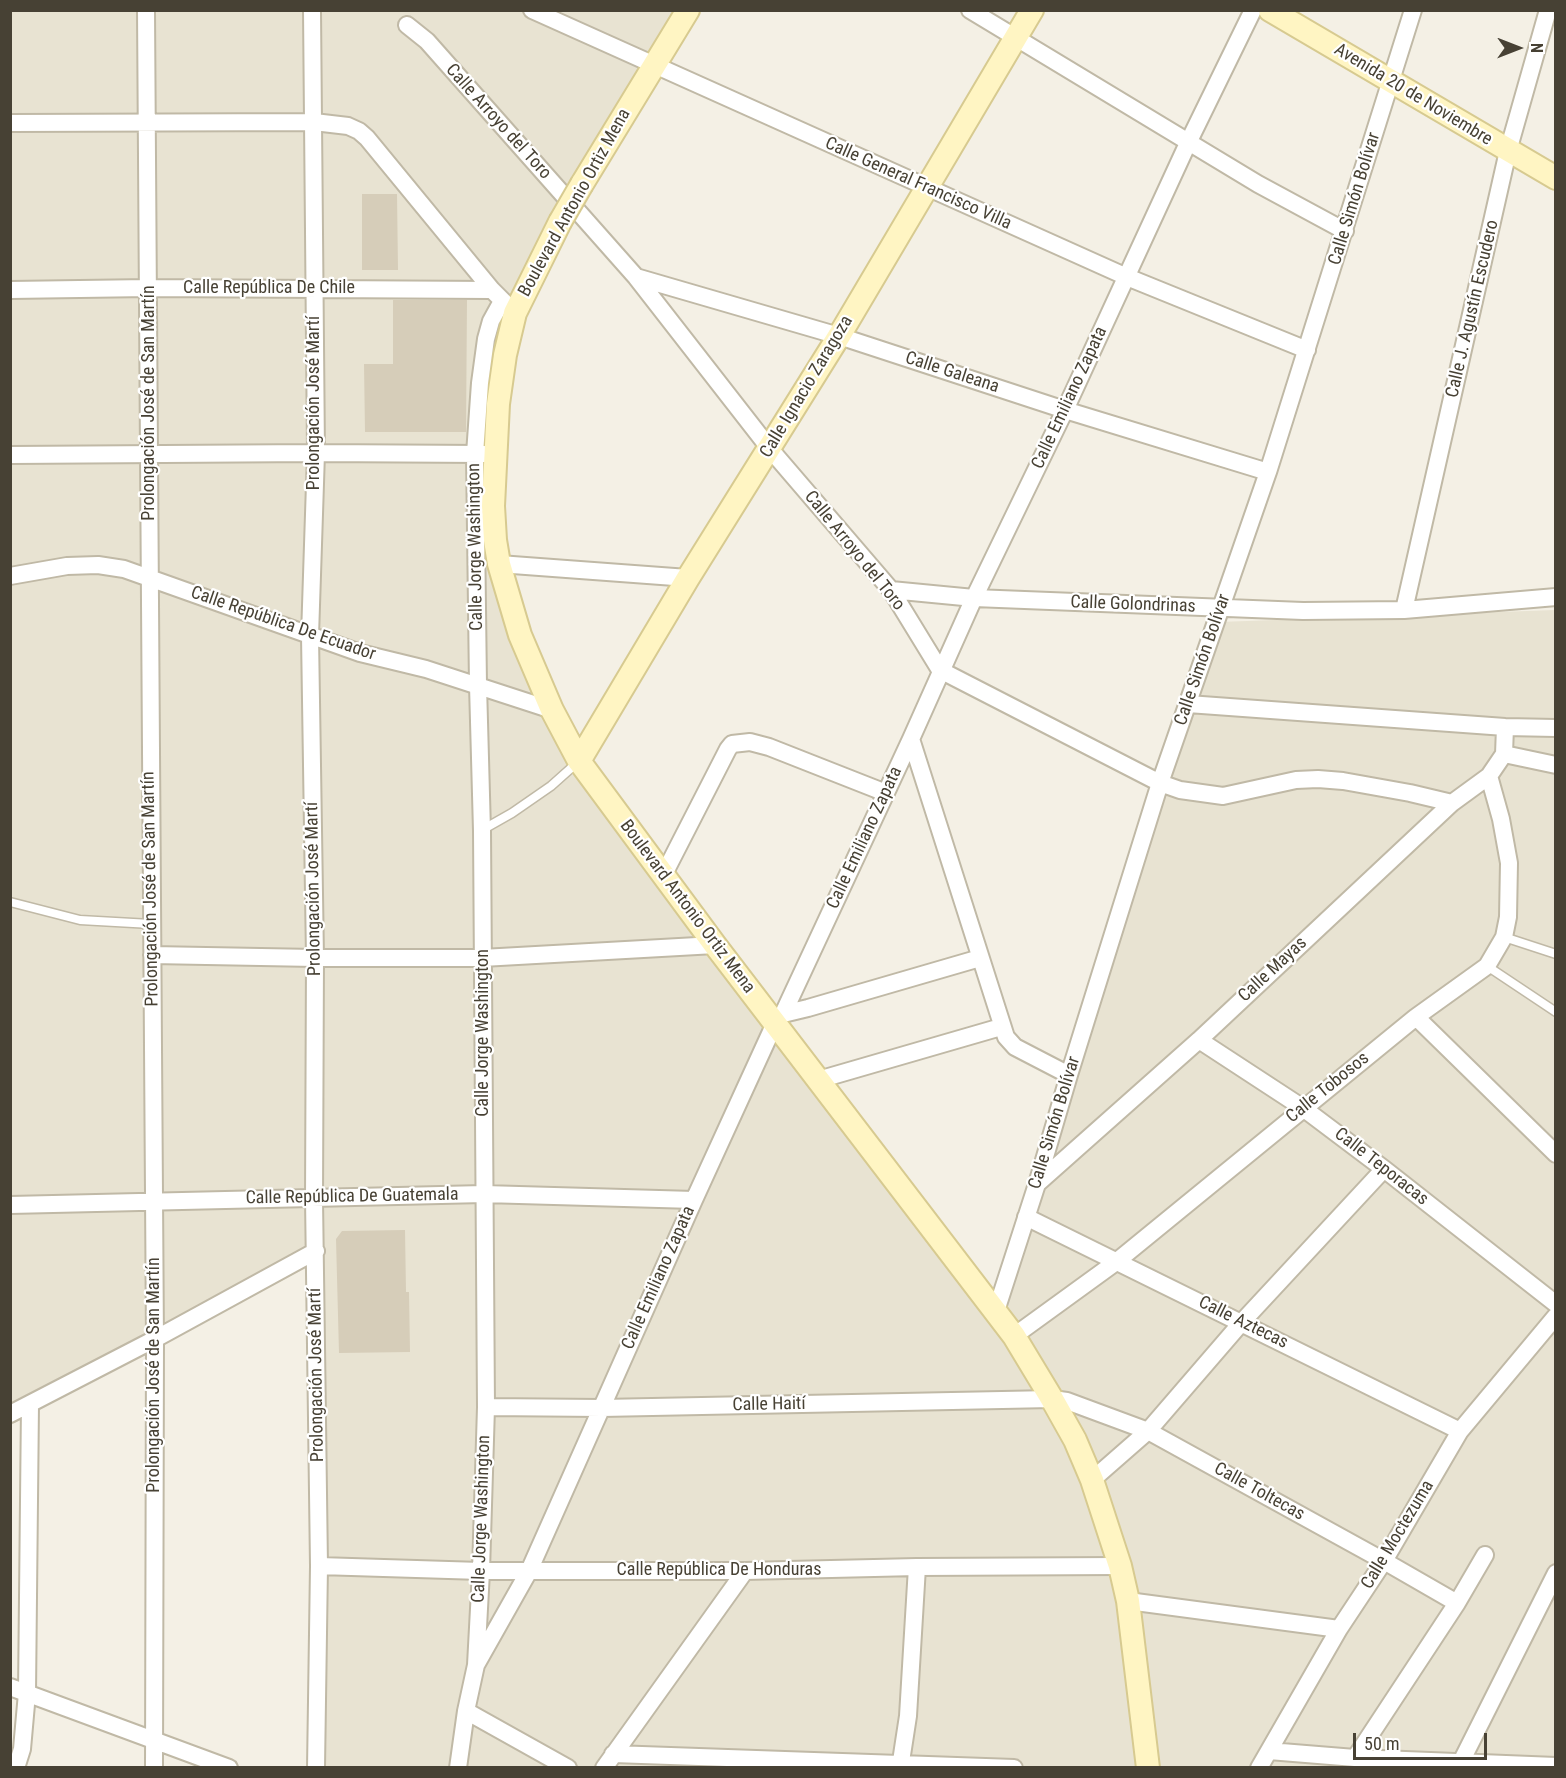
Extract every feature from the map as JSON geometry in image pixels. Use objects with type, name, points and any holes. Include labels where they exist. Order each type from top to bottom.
[{"type":"main road","name":"Boulevard Antonio Ortiz Mena","points":[[688,10],[560,222],[503,301],[505,355],[498,404],[485,454],[500,564],[520,635],[552,710],[579,761],[714,945],[779,1018],[818,1080],[996,1311],[1014,1336],[1075,1440],[1092,1480],[1120,1566],[1128,1601],[1148,1767]]},
{"type":"main road","name":"Calle Ignacio Zaragoza","points":[[579,761],[688,578],[770,449],[1032,10]]},
{"type":"main road","name":"Avenida 20 de Noviembre","points":[[1270,10],[1556,178]]},
{"type":"street","name":"Prolongación José de San Martín","points":[[146,10],[155,1339],[154,1767]]},
{"type":"street","name":"Prolongación José Martí","points":[[312,10],[316,453],[310,636],[315,958],[314,1199],[319,1566],[316,1767]]},
{"type":"street","name":"Calle General Francisco Villa","points":[[532,10],[1127,277],[1307,350]]},
{"type":"street","points":[[970,10],[1188,143],[1345,231]]},
{"type":"street","name":"Calle Emiliano Zapata","points":[[476,1665],[529,1570],[694,1200],[911,740],[940,670],[1253,10]]},
{"type":"street","name":"Calle Simón Bolívar","points":[[996,1311],[1160,783],[1268,472],[1413,10]]},
{"type":"street","name":"Calle J. Agustín Escudero","points":[[1404,610],[1508,151],[1548,10]]},
{"type":"street","name":"Calle Arroyo del Toro","points":[[407,25],[427,41],[636,277],[770,449],[891,590],[940,670]]},
{"type":"street","points":[[10,123],[314,122],[348,126],[368,138],[503,301]]},
{"type":"street","name":"Calle Galeana","points":[[636,277],[838,336],[1065,410],[1268,472]]},
{"type":"street","name":"Calle República De Chile","points":[[10,290],[314,288],[503,301]]},
{"type":"street","points":[[10,455],[485,454]]},
{"type":"street","name":"Calle Jorge Washington","points":[[458,1767],[466,1711],[476,1665],[482,1570],[486,1407],[482,831],[478,685],[485,454]]},
{"type":"street","points":[[500,564],[688,578]]},
{"type":"street","name":"Calle República De Ecuador","points":[[10,576],[67,566],[98,565],[124,569],[310,636],[426,669],[552,710]]},
{"type":"street","name":"Calle Golondrinas","points":[[891,590],[974,598],[1313,611],[1404,610],[1556,597]]},
{"type":"street","points":[[940,670],[1160,783],[1194,793],[1223,796],[1296,780],[1318,779],[1388,789],[1452,803]]},
{"type":"street","points":[[1188,704],[1505,727],[1556,728]]},
{"type":"street","points":[[1505,727],[1504,754],[1556,765]]},
{"type":"street","points":[[911,740],[1001,1027],[1015,1047],[1069,1075]]},
{"type":"street","points":[[663,876],[728,749],[738,742],[750,742],[769,747],[886,792]]},
{"type":"street","name":"Calle Mayas","points":[[1037,1184],[1198,1040],[1452,803],[1489,776],[1504,754]]},
{"type":"street","name":"Calle Tobosos","points":[[1014,1336],[1116,1262],[1416,1017],[1487,966],[1504,937],[1509,917],[1509,863],[1501,819],[1489,776]]},
{"type":"street","points":[[152,955],[482,958],[714,945]]},
{"type":"street","points":[[779,1018],[980,958]]},
{"type":"street","points":[[1416,1017],[1556,1154]]},
{"type":"street","points":[[818,1080],[1001,1027]]},
{"type":"street","name":"Calle Teporacas","points":[[1198,1040],[1303,1108],[1384,1168],[1556,1304]]},
{"type":"street","points":[[1092,1480],[1148,1431],[1242,1322],[1384,1168]]},
{"type":"street","name":"Calle República De Guatemala","points":[[10,1205],[484,1194],[694,1200]]},
{"type":"street","name":"Calle Aztecas","points":[[1026,1217],[1460,1431]]},
{"type":"street","points":[[10,1414],[155,1339],[316,1251]]},
{"type":"street","name":"Calle Moctezuma","points":[[1259,1767],[1338,1629],[1384,1561],[1460,1431],[1556,1316]]},
{"type":"street","name":"Calle Haití","points":[[486,1407],[602,1408],[1052,1399]]},
{"type":"street","name":"Calle Toltecas","points":[[1052,1399],[1086,1407],[1148,1431],[1457,1603]]},
{"type":"street","points":[[16,1767],[22,1749],[27,1693],[30,1404]]},
{"type":"street","points":[[1355,1758],[1457,1603],[1485,1556]]},
{"type":"street","name":"Calle República De Honduras","points":[[319,1566],[482,1570],[1120,1566]]},
{"type":"street","points":[[901,1765],[908,1716],[917,1567]]},
{"type":"street","points":[[604,1767],[745,1570]]},
{"type":"street","points":[[1461,1762],[1556,1573]]},
{"type":"street","points":[[1128,1601],[1338,1629]]},
{"type":"street","points":[[10,1687],[230,1767]]},
{"type":"street","points":[[466,1711],[568,1767]]},
{"type":"street","points":[[1269,1751],[1355,1758],[1556,1766]]},
{"type":"street","points":[[614,1754],[740,1762],[1014,1767]]},
{"type":"lane","points":[[482,831],[551,786],[579,761]]},
{"type":"lane","points":[[10,902],[80,920],[151,924]]},
{"type":"lane","points":[[1504,937],[1556,954]]},
{"type":"lane","points":[[1487,966],[1556,1012]]},
{"type":"shaded area","points":[[11,11],[697,11],[568,222],[518,322],[501,456],[509,594],[581,754],[995,1320],[1219,622],[1555,610],[1555,1767],[321,1767],[317,1262],[11,1425]]},
{"type":"building","points":[[362,194],[397,194],[398,270],[362,270]]},
{"type":"building","points":[[393,300],[467,300],[466,432],[365,432],[364,364],[393,364]]},
{"type":"building","points":[[405,1230],[410,1352],[339,1353],[336,1239],[342,1231]]}]
